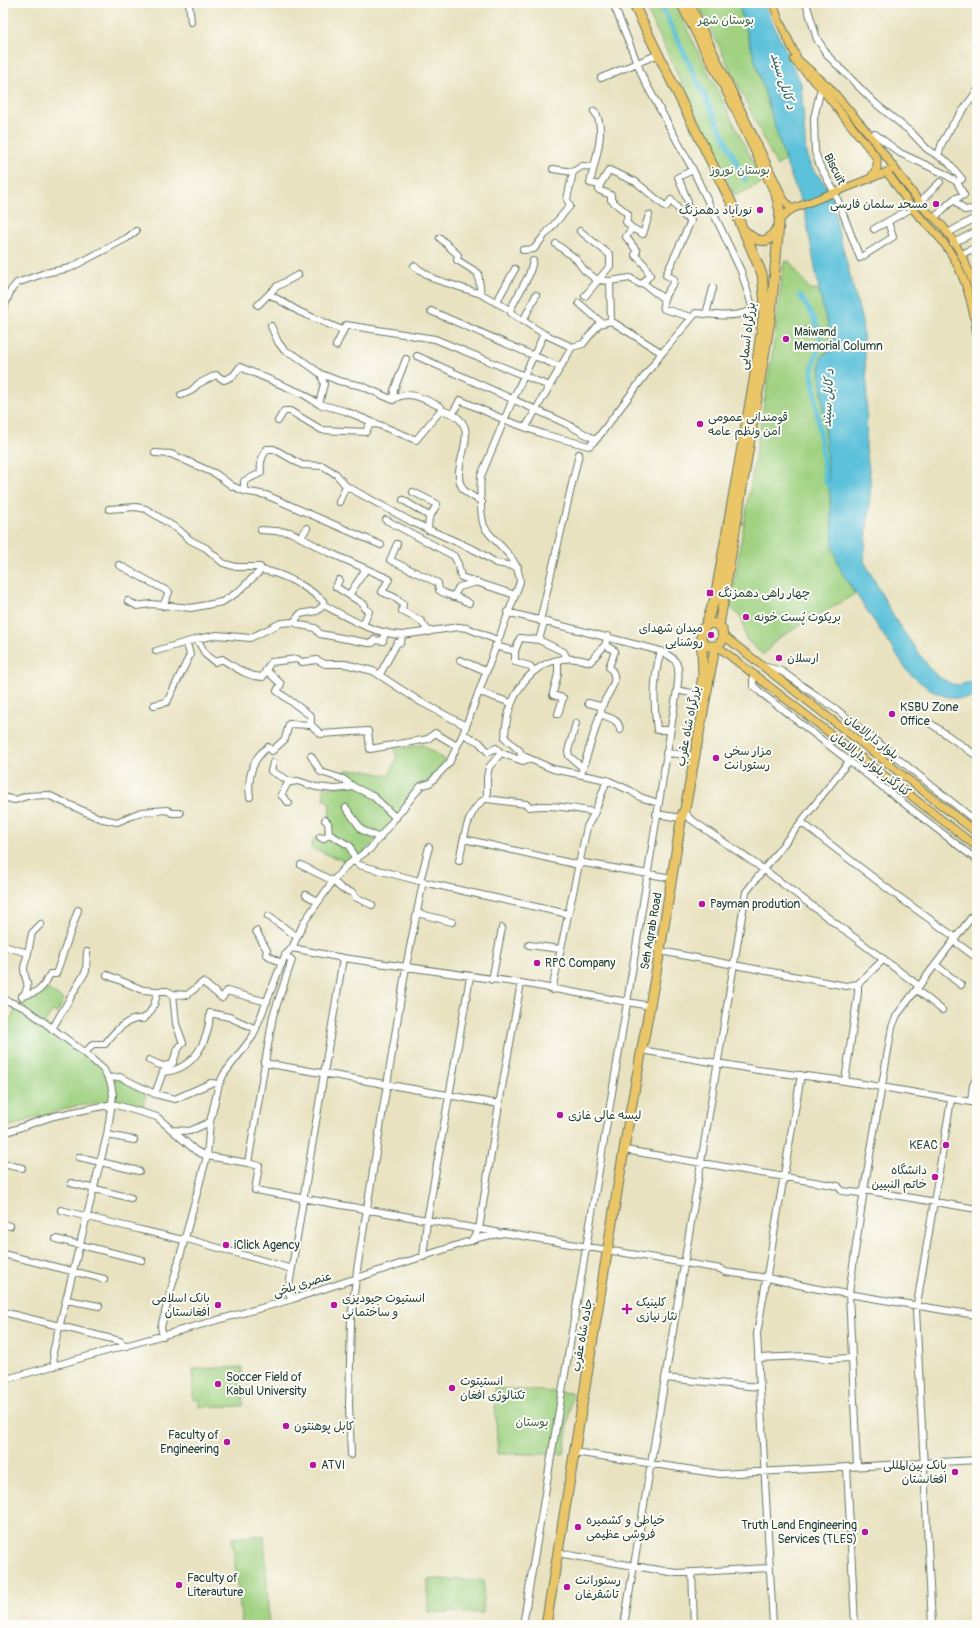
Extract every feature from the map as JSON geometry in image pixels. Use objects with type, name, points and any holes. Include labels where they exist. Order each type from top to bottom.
[{"type":"highway","name":"بزرگراه آسمایی","points":[[633,3],[660,54],[760,264],[762,274],[765,305],[729,525],[715,598],[706,624]]},
{"type":"highway","points":[[642,3],[643,21]]},
{"type":"highway","name":"بزرگراه آسمایی","points":[[681,3],[730,97],[779,202],[780,219],[777,230],[770,321],[719,626]]},
{"type":"highway","points":[[742,228],[754,239],[760,241],[768,240],[777,230]]},
{"type":"highway","points":[[713,623],[719,626],[724,636],[716,646],[707,646],[701,641],[701,630],[706,624],[713,623]]},
{"type":"highway","name":"بزرگراه شاه عقرب","points":[[700,695],[703,674],[701,641]]},
{"type":"highway","name":"بزرگراه شاه عقرب","points":[[682,813],[716,646]]},
{"type":"highway","name":"Seh Aqrab Road","points":[[641,1050],[660,951],[700,695]]},
{"type":"highway","name":"جاده شاه عقرب","points":[[546,1625],[641,1050]]},
{"type":"main road","points":[[690,3],[784,200],[792,209]]},
{"type":"main road","points":[[769,3],[795,62],[821,88],[877,158],[878,163],[870,179]]},
{"type":"main road","points":[[773,3],[779,20],[798,60],[829,87],[870,135],[926,211],[935,217],[948,233],[961,255],[975,286],[977,296]]},
{"type":"main road","points":[[780,219],[792,209],[887,173],[894,167]]},
{"type":"main road","points":[[887,173],[912,208],[944,243],[952,256],[969,297],[975,318],[977,340]]},
{"type":"main road","name":"بلوار دارالامان","points":[[724,636],[977,833]]},
{"type":"main road","name":"بلوار دارالامان","points":[[716,646],[977,847]]},
{"type":"street","points":[[189,3],[192,22]]},
{"type":"street","points":[[613,3],[644,80],[693,170],[741,271],[754,309]]},
{"type":"street","points":[[806,3],[816,39],[829,57],[876,104],[912,134],[927,150],[948,162],[962,179],[957,182]]},
{"type":"street","points":[[601,78],[637,62],[660,54]]},
{"type":"street","name":"Biscuit","points":[[821,88],[814,118],[815,152],[860,258],[893,237],[888,222]]},
{"type":"street","points":[[938,156],[942,143],[951,127],[959,118],[963,109],[977,91]]},
{"type":"street","points":[[594,111],[598,116],[600,123],[598,127],[600,134],[590,182],[600,185]]},
{"type":"street","points":[[870,135],[875,134],[900,153],[943,173],[957,182],[964,195],[954,200],[935,217]]},
{"type":"street","points":[[553,169],[573,172],[582,166],[593,167]]},
{"type":"street","points":[[649,215],[643,234],[632,228],[626,222],[628,214],[612,200],[611,195],[599,190],[600,185],[609,170],[636,182],[666,207],[671,200],[684,216],[691,221],[666,275],[674,279],[674,282],[664,299],[664,309],[691,317]]},
{"type":"street","points":[[688,202],[678,177],[693,170]]},
{"type":"street","points":[[523,250],[534,249],[570,206],[567,199],[573,172]]},
{"type":"street","points":[[920,202],[940,182]]},
{"type":"street","points":[[948,233],[977,215],[972,208],[964,210],[954,200]]},
{"type":"street","points":[[874,228],[888,222],[912,208]]},
{"type":"street","points":[[632,228],[626,237],[638,251],[635,255],[644,264],[650,275],[644,283]]},
{"type":"street","points":[[3,310],[11,290],[18,283],[45,273],[70,268],[127,238],[136,231]]},
{"type":"street","points":[[580,231],[610,255],[610,266],[585,296]]},
{"type":"street","points":[[954,243],[977,231]]},
{"type":"street","points":[[440,238],[458,255],[457,260],[478,273],[480,294]]},
{"type":"street","points":[[556,244],[576,259],[584,270],[597,280],[610,281],[630,278],[640,284],[644,283],[664,299]]},
{"type":"street","points":[[961,255],[977,248]]},
{"type":"street","points":[[510,310],[529,275],[533,261]]},
{"type":"street","points":[[414,266],[434,279],[480,294],[510,310],[510,313],[544,334],[572,347],[583,344],[597,325],[611,322],[662,353]]},
{"type":"street","points":[[496,303],[515,269]]},
{"type":"street","points":[[258,305],[276,287],[298,275]]},
{"type":"street","points":[[610,281],[611,322]]},
{"type":"street","points":[[706,314],[713,288]]},
{"type":"street","points":[[269,294],[300,312],[342,330]]},
{"type":"street","points":[[522,321],[536,295]]},
{"type":"street","points":[[579,303],[602,323]]},
{"type":"street","points":[[453,414],[460,400],[504,420],[543,434],[584,446],[589,446],[596,440],[691,317],[696,313],[712,316],[729,315],[765,305]]},
{"type":"street","points":[[431,311],[560,367]]},
{"type":"street","points":[[336,346],[340,342],[342,330],[348,325],[408,336],[435,339],[549,386]]},
{"type":"street","points":[[271,326],[278,342],[284,350],[296,356],[321,374],[339,381],[362,386],[393,400]]},
{"type":"street","points":[[163,1336],[161,1327],[207,1156],[210,1122],[219,1084],[224,1074],[249,1041],[256,1029],[285,955],[292,948],[296,936],[318,902],[346,866],[354,861],[380,838],[422,786],[430,783],[449,763],[463,734],[480,692],[496,643],[520,582],[518,567],[513,558],[485,527],[481,519],[482,502],[479,488],[481,476],[513,399],[544,334]]},
{"type":"street","points":[[526,427],[572,347]]},
{"type":"street","points":[[417,356],[565,423],[596,440]]},
{"type":"street","points":[[393,400],[394,390],[406,359]]},
{"type":"street","points":[[181,395],[191,391],[198,384],[216,375],[224,380],[233,376],[240,367],[303,394],[319,404],[345,411],[416,440],[441,410]]},
{"type":"street","points":[[319,404],[324,384],[321,374]]},
{"type":"street","points":[[393,400],[399,396],[416,396],[441,407],[441,410],[453,414],[461,421],[467,437],[458,471],[460,481],[464,489],[482,502]]},
{"type":"street","points":[[278,421],[284,411],[290,411],[322,430],[366,432],[369,425],[377,424]]},
{"type":"street","points":[[244,491],[244,480],[261,473],[260,461],[270,448],[302,465],[323,466],[336,474],[346,486],[428,530],[477,551],[496,563],[518,567]]},
{"type":"street","points":[[155,453],[171,454],[197,465],[244,491],[266,495],[381,545]]},
{"type":"street","points":[[539,640],[579,454]]},
{"type":"street","points":[[339,502],[346,486]]},
{"type":"street","points":[[413,492],[437,504],[430,517],[428,530]]},
{"type":"street","points":[[403,500],[430,517]]},
{"type":"street","points":[[109,509],[136,507],[146,509],[178,530],[190,540],[206,548],[223,562],[236,567],[260,567],[262,570],[271,571],[308,589],[323,601],[324,605],[362,625],[385,632],[402,635],[429,632],[441,628],[467,628],[515,651]]},
{"type":"street","points":[[386,520],[454,556],[458,564],[461,577],[515,595]]},
{"type":"street","points":[[301,537],[307,528]]},
{"type":"street","points":[[261,530],[283,530],[389,579],[382,592],[394,596],[403,604],[402,611],[421,621],[429,632]]},
{"type":"street","points":[[397,544],[390,560],[438,583],[439,590],[449,597],[458,596],[469,603]]},
{"type":"street","points":[[119,564],[144,580],[169,592],[163,606]]},
{"type":"street","points":[[128,600],[137,606],[150,604],[191,608],[222,602],[238,592],[259,572],[260,567]]},
{"type":"street","points":[[349,595],[366,569]]},
{"type":"street","points":[[339,580],[336,587],[366,605],[364,608],[369,611],[362,625]]},
{"type":"street","points":[[453,596],[459,587],[477,582]]},
{"type":"street","points":[[294,622],[300,614],[317,611],[324,605]]},
{"type":"street","points":[[508,612],[608,636],[661,651],[674,658],[679,667],[677,690],[646,874],[627,1003],[523,1625]]},
{"type":"street","points":[[156,651],[216,635],[250,638],[281,623],[294,622],[300,625],[315,628],[320,634],[369,643],[373,643],[374,640],[383,641],[385,632]]},
{"type":"street","points":[[380,674],[397,643],[401,642],[402,635]]},
{"type":"street","points":[[608,636],[605,645],[590,662],[579,658],[558,660],[534,671],[517,691],[511,703],[505,725],[504,738],[520,751],[521,755],[529,759],[553,769],[582,771],[607,780],[631,791],[640,797],[658,803]]},
{"type":"street","points":[[534,671],[530,666],[515,662],[515,651],[520,638],[539,640],[564,652],[567,659]]},
{"type":"street","points":[[197,639],[206,655],[215,662],[222,659],[243,672],[256,677],[263,677],[271,662],[297,659],[302,662],[317,660],[325,664],[358,667],[380,674],[419,701],[466,726]]},
{"type":"street","points":[[154,705],[167,702],[190,655],[187,643]]},
{"type":"street","points":[[582,771],[601,712],[602,703],[616,680],[615,673],[609,667],[615,651],[605,645]]},
{"type":"street","points":[[661,651],[654,680],[654,709],[657,730],[670,730]]},
{"type":"street","points":[[460,660],[486,671]]},
{"type":"street","points":[[558,660],[558,674],[553,693],[553,695],[563,698],[558,714]]},
{"type":"street","name":"کنارگذر بلوار دارالامان","points":[[762,666],[781,671],[836,709],[977,822]]},
{"type":"street","points":[[266,670],[281,684],[277,691],[312,716],[311,725]]},
{"type":"street","name":"کنارگذر بلوار دارالامان","points":[[753,674],[753,685],[977,860]]},
{"type":"street","points":[[677,690],[700,695]]},
{"type":"street","points":[[480,692],[511,703]]},
{"type":"street","points":[[588,703],[600,706],[602,715],[615,720],[620,724],[620,730]]},
{"type":"street","points":[[927,721],[977,756]]},
{"type":"street","points":[[576,723],[568,750],[569,756],[582,771]]},
{"type":"street","points":[[250,797],[249,789],[251,773],[258,756],[268,747],[272,751],[285,739],[289,724],[311,725],[321,734],[368,731],[370,749],[428,739],[435,733],[457,746]]},
{"type":"street","points":[[463,734],[479,742],[484,750],[488,752],[496,748],[501,753],[523,761],[529,759]]},
{"type":"street","points":[[459,861],[473,809],[486,798],[489,767],[501,753]]},
{"type":"street","points":[[666,753],[690,755]]},
{"type":"street","points":[[312,756],[321,772],[343,779],[354,787],[373,796],[396,818]]},
{"type":"street","points":[[624,1625],[701,1163],[719,1064],[746,892],[849,761]]},
{"type":"street","points":[[272,763],[270,771],[289,781],[298,781],[316,787],[335,789],[354,787]]},
{"type":"street","points":[[552,990],[587,827],[595,812],[607,780]]},
{"type":"street","points":[[289,781],[281,795],[289,803]]},
{"type":"street","points":[[3,796],[15,800],[27,796],[48,795],[99,818],[117,822],[141,812],[167,810],[172,813],[180,813]]},
{"type":"street","points":[[486,798],[526,804],[529,807],[538,804],[595,812]]},
{"type":"street","points":[[346,808],[362,830],[380,838]]},
{"type":"street","points":[[656,814],[682,813],[763,869],[884,959],[942,1010]]},
{"type":"street","points":[[325,820],[328,823],[329,834]]},
{"type":"street","points":[[801,822],[977,958]]},
{"type":"street","points":[[329,834],[350,846],[354,861],[359,866],[422,882],[568,914]]},
{"type":"street","points":[[320,837],[323,839],[329,834]]},
{"type":"street","points":[[464,839],[579,865],[584,863],[672,878]]},
{"type":"street","points":[[351,1455],[349,1405],[351,1319],[366,1209],[388,1084],[406,967],[429,847]]},
{"type":"street","points":[[301,865],[334,881],[342,889],[353,893],[355,897],[372,905]]},
{"type":"street","points":[[306,895],[318,902]]},
{"type":"street","points":[[22,996],[38,992],[43,988],[50,974],[56,974],[78,910]]},
{"type":"street","points":[[857,1466],[849,1293],[864,1190],[892,1027],[897,1015],[977,910]]},
{"type":"street","points":[[417,913],[452,922]]},
{"type":"street","points":[[268,916],[296,936]]},
{"type":"street","points":[[19,1005],[22,996],[28,988],[28,981],[24,969],[32,933],[41,924]]},
{"type":"street","points":[[492,980],[502,928]]},
{"type":"street","points":[[256,931],[267,950],[266,954],[282,964]]},
{"type":"street","points":[[529,945],[560,950]]},
{"type":"street","points":[[3,946],[28,953]]},
{"type":"street","points":[[292,948],[344,958],[521,983],[552,990],[650,1006]]},
{"type":"street","points":[[660,951],[846,986],[858,984],[884,959]]},
{"type":"street","points":[[52,1029],[86,971],[87,952]]},
{"type":"street","points":[[248,1163],[273,1016],[292,960],[285,955]]},
{"type":"street","points":[[293,1299],[288,1292],[305,1199],[344,958]]},
{"type":"street","points":[[936,965],[961,985]]},
{"type":"street","points":[[107,975],[143,990],[167,991],[173,994],[187,995],[203,982],[222,998],[227,991],[267,1002]]},
{"type":"street","points":[[423,1257],[427,1221],[470,977]]},
{"type":"street","points":[[471,1241],[479,1229],[499,1104],[521,983]]},
{"type":"street","points":[[845,1082],[858,984]]},
{"type":"street","points":[[85,1053],[92,1044],[105,1044],[128,1021],[136,1018],[143,1019],[147,1016],[155,1004],[157,991]]},
{"type":"street","points":[[149,1060],[162,1066],[169,1066],[173,1064],[179,1046],[184,1043],[176,1024],[173,994]]},
{"type":"street","points":[[3,999],[19,1005],[85,1053],[109,1078],[111,1084],[113,1104],[107,1135],[53,1352],[54,1366]]},
{"type":"street","points":[[155,1094],[163,1072],[175,1071],[183,1067],[193,1058],[209,1028],[210,1013],[229,1017],[256,1029]]},
{"type":"street","points":[[641,1050],[719,1064],[801,1075],[974,1103],[974,1085],[977,1078]]},
{"type":"street","points":[[264,1063],[499,1104]]},
{"type":"street","points":[[773,1625],[759,1387],[758,1334],[801,1075]]},
{"type":"street","points":[[109,1078],[120,1077],[155,1094],[175,1099],[211,1083],[219,1084]]},
{"type":"street","points":[[932,1625],[923,1463],[917,1305],[951,1100]]},
{"type":"street","points":[[3,1136],[7,1132],[54,1116],[113,1104],[157,1116],[196,1151],[207,1156],[259,1166],[255,1190],[427,1221],[504,1233]]},
{"type":"street","points":[[172,1130],[190,1131],[210,1122]]},
{"type":"street","points":[[107,1135],[134,1140]]},
{"type":"street","points":[[624,1150],[838,1186],[842,1191],[860,1193],[864,1190],[977,1210]]},
{"type":"street","points":[[79,1157],[139,1171]]},
{"type":"street","points":[[3,1164],[22,1168]]},
{"type":"street","points":[[70,1183],[93,1190],[132,1198]]},
{"type":"street","points":[[61,1210],[110,1222],[121,1227],[184,1239],[292,1269]]},
{"type":"street","points":[[3,1224],[10,1226]]},
{"type":"street","name":"عنصری بلخی","points":[[3,1380],[293,1299],[471,1241],[504,1233],[721,1269],[725,1272],[768,1278],[812,1288],[977,1314]]},
{"type":"street","points":[[56,1239],[142,1260]]},
{"type":"street","points":[[3,1254],[104,1279]]},
{"type":"street","points":[[67,1300],[99,1306]]},
{"type":"street","points":[[3,1312],[120,1341],[126,1346]]},
{"type":"street","points":[[758,1358],[806,1356],[829,1359],[852,1358]]},
{"type":"street","points":[[665,1378],[759,1387]]},
{"type":"street","points":[[574,1452],[720,1474],[977,1460]]},
{"type":"street","points":[[847,1467],[855,1625]]},
{"type":"street","points":[[557,1553],[676,1573],[770,1568]]},
{"type":"street","points":[[692,1572],[694,1625]]},
{"type":"green space","name":"بوستان نوروز","points":[[648,3],[674,3],[763,182],[735,196],[648,12]]},
{"type":"green space","name":"بوستان شهر","points":[[698,3],[738,3],[785,160],[777,166]]},
{"type":"green space","points":[[789,261],[811,291],[819,289],[824,313],[833,337],[834,349],[823,354],[820,366],[833,539],[835,554],[843,574],[855,594],[777,639],[763,655],[746,639],[743,623],[738,614],[730,607],[772,356],[784,262]]},
{"type":"green space","points":[[423,745],[449,763],[424,784],[391,825],[354,861],[344,861],[311,848],[314,838],[321,840],[329,829],[330,803],[325,800],[323,788],[356,785],[346,776],[346,770],[362,770],[389,776],[397,758],[394,749]]},
{"type":"green space","points":[[44,987],[64,1000],[57,1013],[52,1011],[45,1023],[103,1068],[108,1080],[117,1078],[147,1089],[143,1107],[121,1101],[75,1106],[3,1128],[3,1019],[10,1020],[23,995]]},
{"type":"green space","name":"Soccer Field of Kabul University","points":[[242,1367],[243,1406],[199,1407],[199,1399],[193,1400],[193,1369]]},
{"type":"green space","name":"بوستان","points":[[494,1388],[572,1393],[564,1454],[498,1454]]},
{"type":"green space","points":[[264,1535],[269,1625],[242,1625],[232,1538]]},
{"type":"green space","points":[[428,1579],[484,1580],[483,1613],[428,1612]]},
{"type":"water","name":"د کابل سيند","points":[[738,3],[763,3],[801,83],[806,154],[811,167],[828,188],[833,201],[838,230],[862,321],[867,385],[866,448],[871,484],[864,561],[896,621],[930,669],[938,677],[952,684],[959,685],[977,680],[977,696],[958,699],[940,694],[923,685],[908,672],[842,573],[833,549],[820,366],[821,356],[834,349],[833,337],[824,313],[805,213],[785,160]]},
{"type":"waterway","points":[[660,3],[745,180]]},
{"type":"waterway","name":"د کابل سيند","points":[[800,295],[819,330],[820,342],[812,372],[826,482],[830,486],[835,485]]},
{"type":"place","name":"مسجد سلمان فارسی","points":[[936,204]]},
{"type":"place","name":"نورآباد دهمزنگ","points":[[760,210]]},
{"type":"place","name":"Maiwand Memorial Column","points":[[786,339]]},
{"type":"place","name":"قومندانی عمومی امن ونظم عامه","points":[[700,424]]},
{"type":"place","name":"چهار راهی دهمزنگ","points":[[710,593]]},
{"type":"place","name":"بریکوت پُست خونه","points":[[746,617]]},
{"type":"place","name":"میدان شهدای روشنایی","points":[[711,635]]},
{"type":"place","name":"ارسلان","points":[[779,658]]},
{"type":"place","name":"KSBU Zone Office","points":[[892,714]]},
{"type":"place","name":"مزار سخی رستورانت","points":[[716,758]]},
{"type":"place","name":"Payman prodution","points":[[702,904]]},
{"type":"place","name":"RPC Company","points":[[537,963]]},
{"type":"place","name":"لیسه عالی غازی","points":[[560,1115]]},
{"type":"place","name":"KEAC","points":[[946,1145]]},
{"type":"place","name":"دانشگاه خاتم النبیین","points":[[935,1177]]},
{"type":"place","name":"iClick Agency","points":[[226,1245]]},
{"type":"place","name":"بانک اسلامی افغانستان","points":[[218,1305]]},
{"type":"place","name":"انستیوت جیودیزی و ساختمانی","points":[[334,1305]]},
{"type":"place","name":"کلینیک نثار نیازی","points":[[627,1309]]},
{"type":"place","name":"Soccer Field of Kabul University","points":[[218,1384]]},
{"type":"place","name":"انستیتوت تکنالوژی افغان","points":[[452,1388]]},
{"type":"place","name":"کابل پوهنتون","points":[[286,1426]]},
{"type":"place","name":"Faculty of Engineering","points":[[227,1442]]},
{"type":"place","name":"ATVI","points":[[313,1465]]},
{"type":"place","name":"بانک بین‌المللی افغانستان","points":[[955,1472]]},
{"type":"place","name":"خیاطی و کشمیره فروشی عظیمی","points":[[578,1527]]},
{"type":"place","name":"Truth Land Engineering Services (TLES)","points":[[865,1532]]},
{"type":"place","name":"Faculty of Literauture","points":[[179,1585]]},
{"type":"place","name":"رستورانت تاشقرغان","points":[[567,1587]]}]
